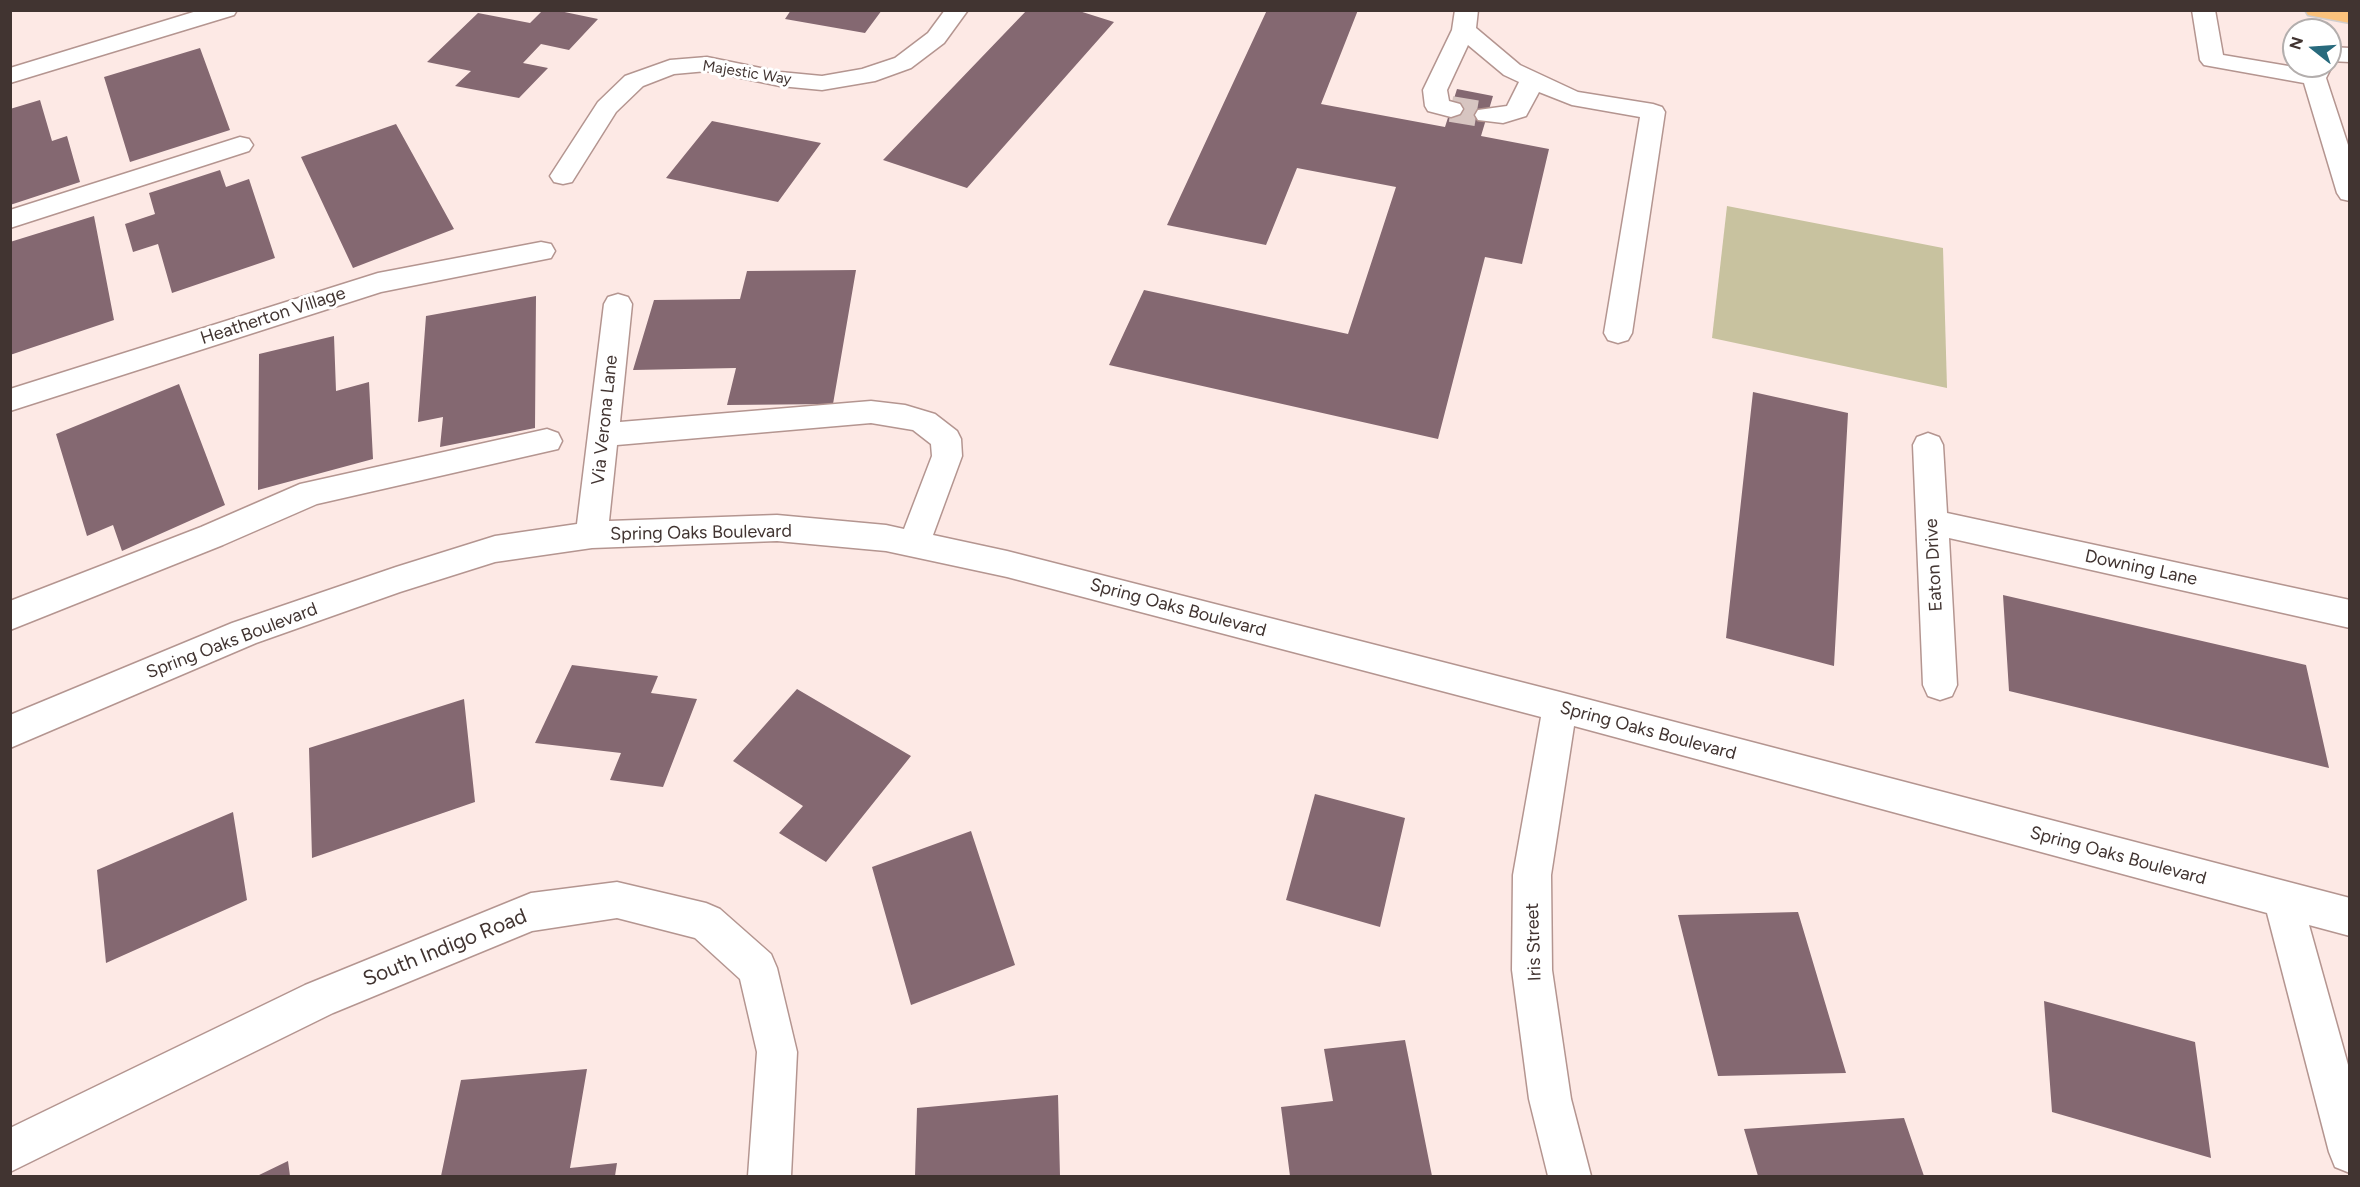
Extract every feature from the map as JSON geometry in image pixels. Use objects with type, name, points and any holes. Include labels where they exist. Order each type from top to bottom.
[{"type":"main road","points":[[2316,10],[2349,16]]},
{"type":"street","points":[[10,76],[226,10]]},
{"type":"street","name":"Majestic Way","points":[[563,176],[607,107],[634,81],[643,77],[670,66],[706,64],[780,80],[822,83],[866,76],[903,63],[936,38],[957,10]]},
{"type":"street","points":[[2203,10],[2212,60],[2282,68]]},
{"type":"street","points":[[1451,109],[1437,105],[1435,90],[1466,20],[1512,70],[1572,98],[1653,112],[1618,333]]},
{"type":"street","points":[[2319,78],[2349,193]]},
{"type":"street","points":[[1487,115],[1503,115],[1517,111],[1533,80]]},
{"type":"street","points":[[10,219],[240,145]]},
{"type":"street","name":"Heatherton Village","points":[[10,400],[378,283],[541,251]]},
{"type":"street","name":"Via Verona Lane","points":[[592,535],[618,304]]},
{"type":"street","points":[[603,435],[871,412],[905,416],[924,422],[946,439],[947,456],[914,544]]},
{"type":"street","points":[[10,616],[212,536],[311,493],[547,441]]},
{"type":"street","name":"Eaton Drive","points":[[1928,445],[1940,685]]},
{"type":"street","name":"Downing Lane","points":[[1932,522],[2349,614]]},
{"type":"street","name":"Spring Oaks Boulevard","points":[[10,732],[244,633],[396,580],[495,549],[592,535],[777,528],[886,538],[1007,564],[1560,707],[2349,917]]},
{"type":"street","name":"Iris Street","points":[[1560,707],[1532,874],[1532,970],[1550,1099],[1569,1176]]},
{"type":"street","name":"South Indigo Road","points":[[10,1151],[319,999],[531,912],[617,900],[706,922],[757,968],[777,1052],[770,1176]]},
{"type":"street","points":[[2283,900],[2349,1152]]},
{"type":"shaded area","points":[[1727,206],[1943,248],[1947,388],[1712,338]]},
{"type":"building","points":[[543,10],[555,10],[598,19],[569,50],[541,44],[523,63],[548,68],[519,98],[455,86],[471,71],[427,62],[478,13],[530,23]]},
{"type":"building","points":[[791,10],[882,10],[865,33],[785,19]]},
{"type":"building","points":[[1027,10],[1076,10],[1114,22],[967,188],[883,160]]},
{"type":"building","points":[[1267,10],[1358,10],[1321,104],[1445,127],[1457,89],[1493,96],[1481,136],[1549,149],[1522,264],[1485,257],[1438,439],[1109,365],[1144,290],[1348,334],[1396,187],[1297,168],[1266,245],[1167,225]]},
{"type":"building","points":[[200,48],[230,130],[130,162],[104,77]]},
{"type":"building","points":[[40,100],[52,141],[67,136],[80,182],[10,205],[10,109]]},
{"type":"building","points":[[712,121],[821,143],[778,202],[666,178]]},
{"type":"building","points":[[396,124],[454,229],[353,268],[301,157]]},
{"type":"building","points":[[220,170],[226,187],[249,179],[275,258],[172,293],[158,244],[133,252],[125,224],[155,214],[149,193]]},
{"type":"building","points":[[94,216],[114,320],[10,355],[10,242]]},
{"type":"building","points":[[856,270],[833,404],[727,405],[736,368],[633,370],[654,300],[740,299],[747,271]]},
{"type":"building","points":[[536,296],[535,428],[440,447],[443,417],[418,422],[426,316]]},
{"type":"building","points":[[334,336],[336,391],[369,382],[373,459],[258,490],[259,354]]},
{"type":"building","points":[[179,384],[225,505],[122,551],[113,525],[87,536],[56,434]]},
{"type":"building","points":[[1753,392],[1848,413],[1834,666],[1726,638]]},
{"type":"building","points":[[2003,595],[2306,665],[2329,768],[2009,691]]},
{"type":"building","points":[[572,665],[658,676],[651,693],[697,699],[663,787],[610,780],[621,753],[535,743]]},
{"type":"building","points":[[797,689],[911,756],[826,862],[779,833],[803,806],[733,761]]},
{"type":"building","points":[[464,699],[475,802],[312,858],[309,748]]},
{"type":"building","points":[[1315,794],[1405,818],[1380,927],[1286,900]]},
{"type":"building","points":[[233,812],[247,900],[106,963],[97,870]]},
{"type":"building","points":[[971,831],[1015,965],[911,1005],[872,867]]},
{"type":"building","points":[[1798,912],[1846,1073],[1718,1076],[1678,915]]},
{"type":"building","points":[[2044,1001],[2195,1042],[2211,1158],[2052,1112]]},
{"type":"building","points":[[1405,1040],[1432,1176],[1290,1176],[1281,1107],[1333,1101],[1324,1049]]},
{"type":"building","points":[[587,1069],[570,1168],[617,1163],[615,1176],[441,1176],[461,1080]]},
{"type":"building","points":[[1058,1095],[1060,1176],[915,1176],[917,1108]]},
{"type":"building","points":[[1904,1118],[1924,1176],[1758,1176],[1744,1129]]},
{"type":"building","points":[[288,1161],[290,1176],[257,1176]]},
{"type":"tunnel","points":[[1451,109],[1487,115]]}]
